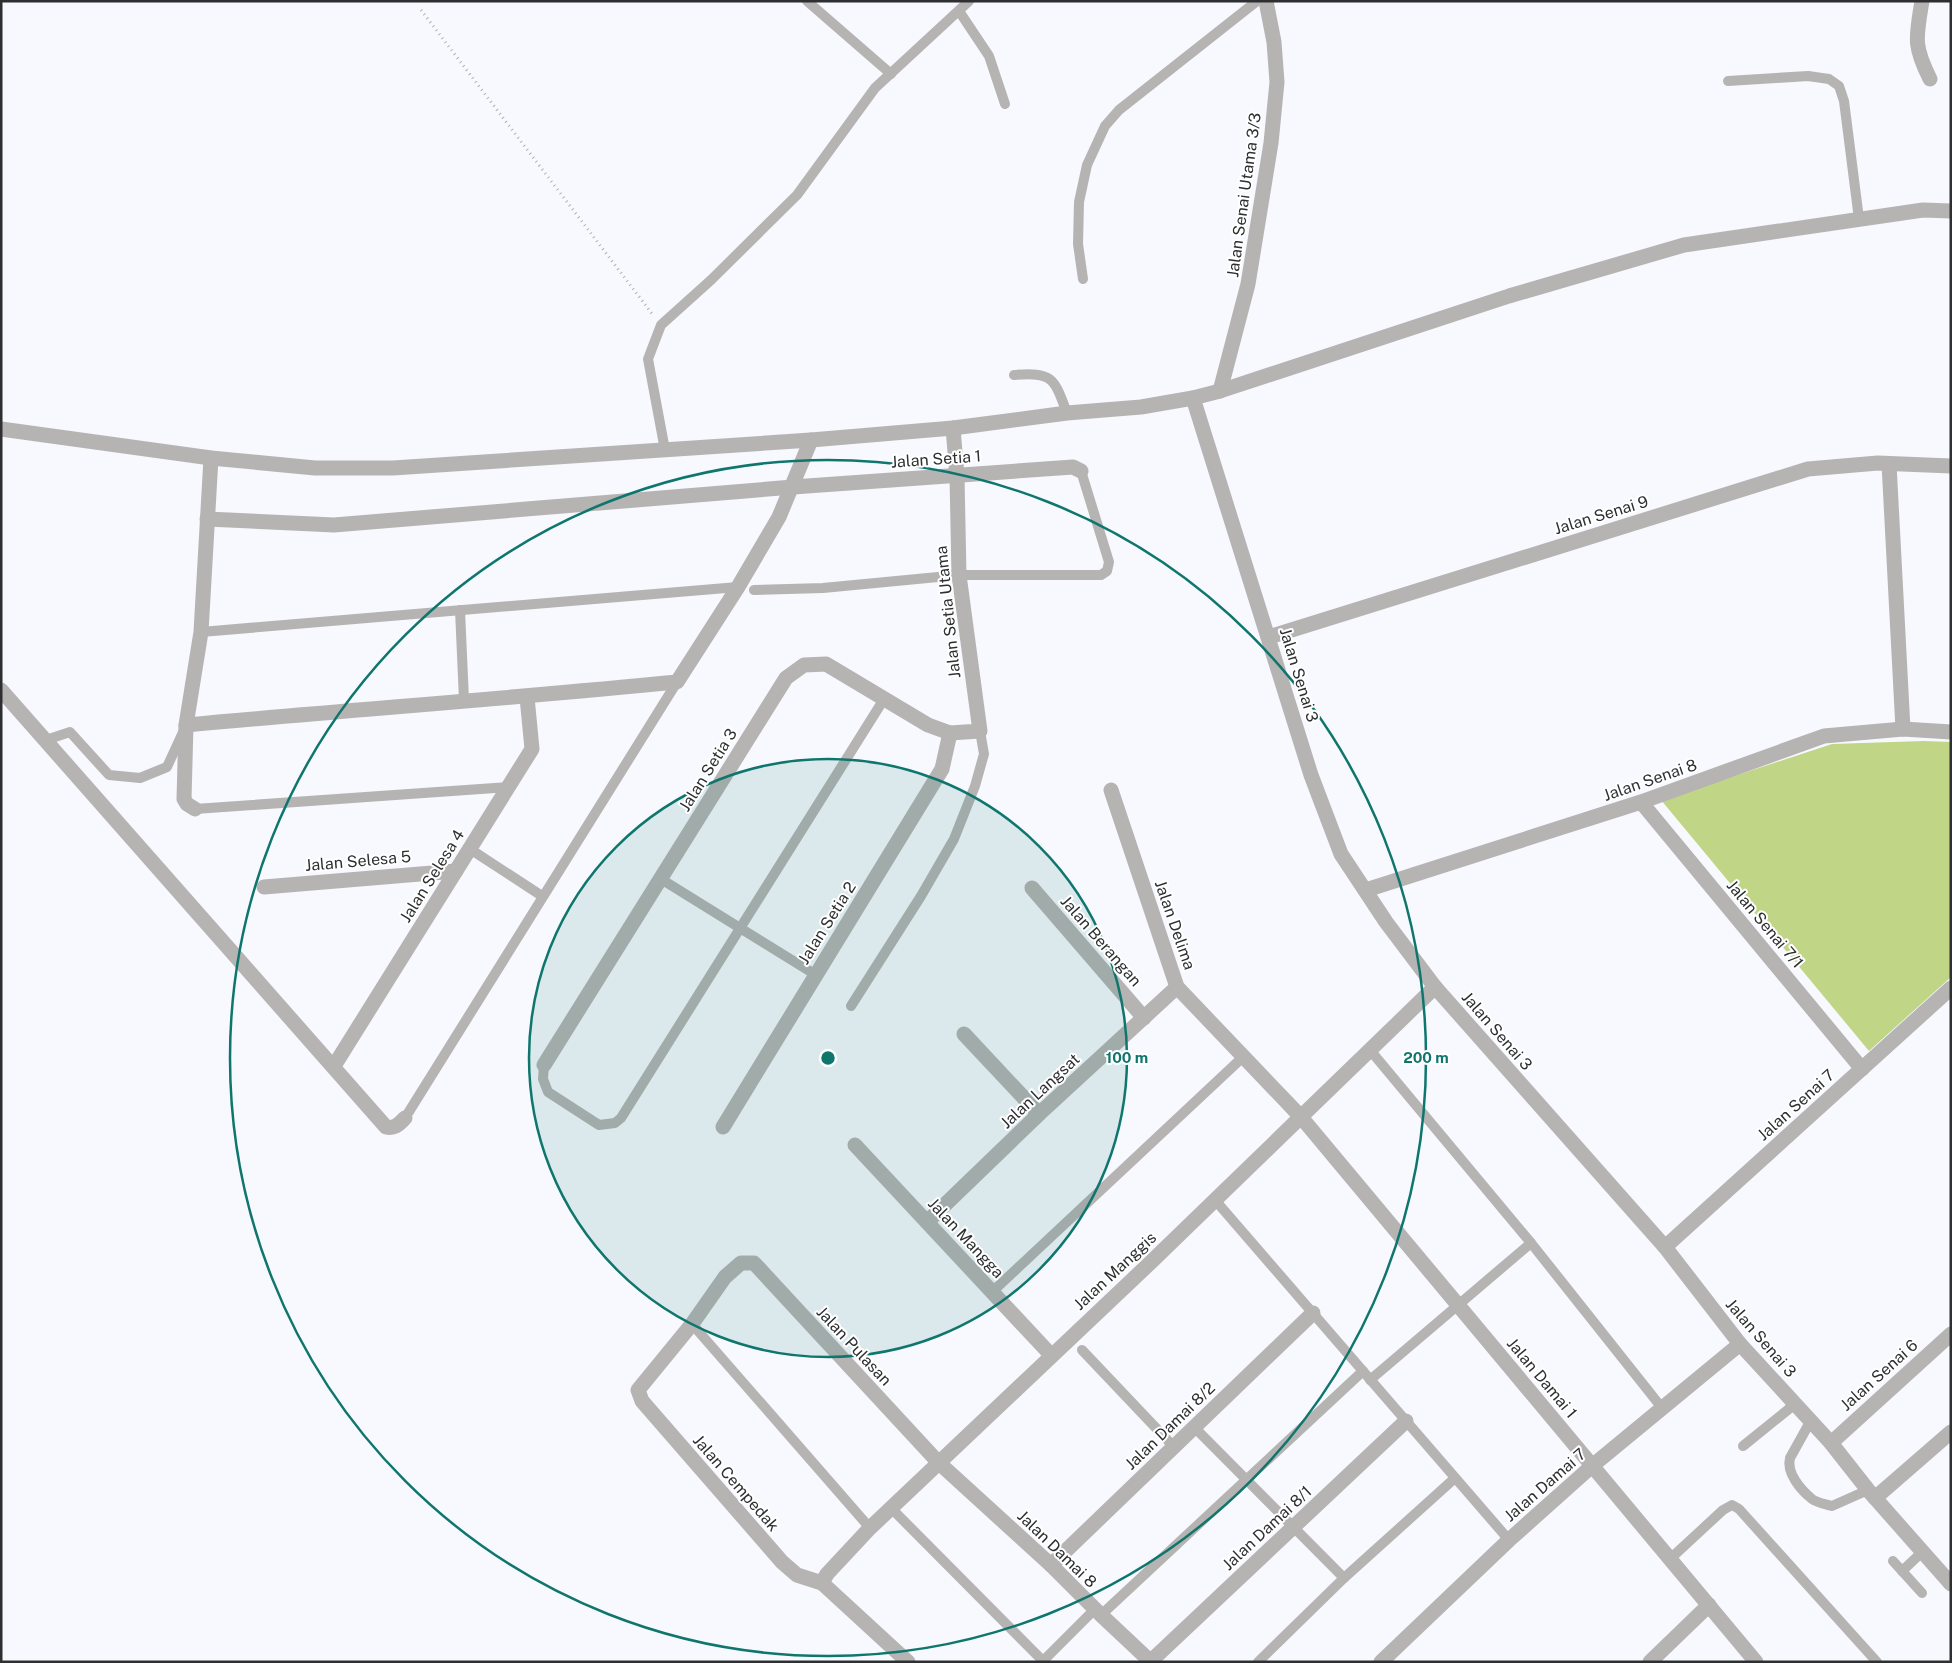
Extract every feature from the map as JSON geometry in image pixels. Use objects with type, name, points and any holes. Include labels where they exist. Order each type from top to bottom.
[{"type":"street","name":"Jalan Senai Utama 3/3","points":[[1220,391],[1248,284],[1271,143],[1277,82],[1274,42],[1266,1]]},
{"type":"street","points":[[1922,1],[1916,39],[1921,61],[1930,79]]},
{"type":"street","points":[[1,429],[211,458],[315,468],[393,468],[812,440],[953,428],[1067,413],[1141,407],[1193,398],[1220,391],[1510,296],[1684,245],[1923,210],[1951,211]]},
{"type":"street","name":"Jalan Senai 3","points":[[1193,398],[1311,775],[1341,854],[1386,922],[1435,987],[1665,1247],[1740,1344],[1831,1443],[1872,1494],[1951,1584]]},
{"type":"street","name":"Jalan Setia Utama","points":[[953,428],[957,476],[958,575],[980,731]]},
{"type":"street","points":[[186,725],[464,700],[527,697],[677,682],[738,587],[779,518],[812,440]]},
{"type":"street","points":[[195,809],[187,804],[184,799],[186,725],[201,632],[211,458]]},
{"type":"street","name":"Jalan Senai 9","points":[[1269,637],[1808,469],[1878,463],[1951,466]]},
{"type":"street","points":[[1889,464],[1903,730]]},
{"type":"street","name":"Jalan Setia 1","points":[[207,519],[334,525],[793,487],[1073,467],[1081,471]]},
{"type":"street","name":"Jalan Setia 3","points":[[544,1065],[786,678],[804,666],[826,664],[928,725],[950,733],[980,731]]},
{"type":"street","points":[[1,690],[386,1127],[397,1126],[405,1118]]},
{"type":"street","name":"Jalan Selesa 4","points":[[334,1066],[532,749],[527,697]]},
{"type":"street","name":"Jalan Senai 8","points":[[1366,890],[1641,802],[1824,736],[1903,730],[1951,732]]},
{"type":"street","name":"Jalan Setia 2","points":[[723,1127],[942,769],[950,733]]},
{"type":"street","name":"Jalan Delima","points":[[1111,790],[1177,987],[1301,1117]]},
{"type":"street","name":"Jalan Senai 7/1","points":[[1641,802],[1862,1069]]},
{"type":"street","name":"Jalan Selesa 5","points":[[264,887],[456,870]]},
{"type":"street","name":"Jalan Berangan","points":[[1032,888],[1144,1018]]},
{"type":"street","name":"Jalan Langsat","points":[[927,1222],[1039,1114],[1177,987]]},
{"type":"street","name":"Jalan Manggis","points":[[822,1583],[827,1574],[870,1528],[1215,1200],[1435,987]]},
{"type":"street","name":"Jalan Senai 7","points":[[1665,1247],[1951,988]]},
{"type":"street","points":[[964,1034],[1039,1114]]},
{"type":"street","name":"Jalan Damai 1","points":[[1301,1117],[1756,1662]]},
{"type":"street","name":"Jalan Mangga","points":[[855,1145],[1051,1356]]},
{"type":"street","name":"Jalan Pulasan","points":[[692,1324],[725,1277],[741,1263],[754,1263],[938,1462]]},
{"type":"street","name":"Jalan Damai 8/2","points":[[1051,1565],[1313,1313]]},
{"type":"street","name":"Jalan Cempedak","points":[[692,1324],[638,1390],[642,1401],[782,1562],[796,1575],[822,1583]]},
{"type":"street","name":"Jalan Senai 6","points":[[1831,1443],[1951,1334]]},
{"type":"street","name":"Jalan Damai 7","points":[[1381,1662],[1509,1540],[1592,1466],[1740,1344]]},
{"type":"street","name":"Jalan Damai 8/1","points":[[1151,1662],[1406,1421]]},
{"type":"street","points":[[1872,1494],[1951,1432]]},
{"type":"street","name":"Jalan Damai 8","points":[[938,1462],[1051,1565],[1151,1662]]},
{"type":"street","points":[[822,1583],[908,1662]]},
{"type":"street","points":[[1650,1662],[1709,1605]]},
{"type":"lane","points":[[807,1],[891,74]]},
{"type":"lane","points":[[665,450],[648,359],[661,325],[711,280],[797,195],[875,88],[969,1]]},
{"type":"lane","points":[[1083,279],[1078,244],[1079,202],[1087,165],[1105,126],[1119,110],[1257,1]]},
{"type":"lane","points":[[959,11],[988,56],[1005,104]]},
{"type":"lane","points":[[1728,81],[1808,76],[1829,80],[1839,86],[1844,101],[1859,219]]},
{"type":"lane","points":[[1014,375],[1036,374],[1050,380],[1056,385],[1067,413]]},
{"type":"lane","points":[[754,590],[842,586],[958,575],[1101,575],[1107,570],[1109,562],[1081,471]]},
{"type":"lane","points":[[201,632],[738,587]]},
{"type":"lane","points":[[460,610],[464,700]]},
{"type":"lane","points":[[405,1118],[677,682]]},
{"type":"lane","points":[[544,1065],[543,1079],[548,1092],[598,1125],[615,1123],[626,1111],[884,699]]},
{"type":"lane","points":[[46,740],[70,732],[109,775],[140,778],[167,767],[186,725]]},
{"type":"lane","points":[[851,1006],[899,933],[954,839],[976,786],[984,754],[980,731]]},
{"type":"lane","points":[[195,809],[509,787]]},
{"type":"lane","points":[[470,849],[542,896]]},
{"type":"lane","points":[[661,880],[816,975]]},
{"type":"lane","points":[[1370,1050],[1531,1243],[1662,1408]]},
{"type":"lane","points":[[992,1292],[1243,1057]]},
{"type":"lane","points":[[1215,1200],[1509,1540]]},
{"type":"lane","points":[[1370,1380],[1531,1243]]},
{"type":"lane","points":[[692,1324],[870,1528]]},
{"type":"lane","points":[[1082,1350],[1174,1447]]},
{"type":"lane","points":[[891,1508],[1043,1661],[1246,1480],[1363,1371]]},
{"type":"lane","points":[[1743,1446],[1795,1404]]},
{"type":"lane","points":[[1810,1422],[1788,1464],[1796,1483],[1814,1500],[1832,1506],[1872,1494]]},
{"type":"lane","points":[[1194,1427],[1344,1578]]},
{"type":"lane","points":[[1258,1662],[1344,1578],[1455,1478]]},
{"type":"lane","points":[[1670,1559],[1723,1510],[1732,1505],[1739,1509],[1877,1662]]},
{"type":"lane","points":[[1902,1570],[1922,1552]]},
{"type":"lane","points":[[1893,1561],[1922,1593]]},
{"type":"path","points":[[421,10],[661,325]]},
{"type":"green space","points":[[1951,742],[1951,977],[1869,1051],[1661,800],[1832,744]]}]
